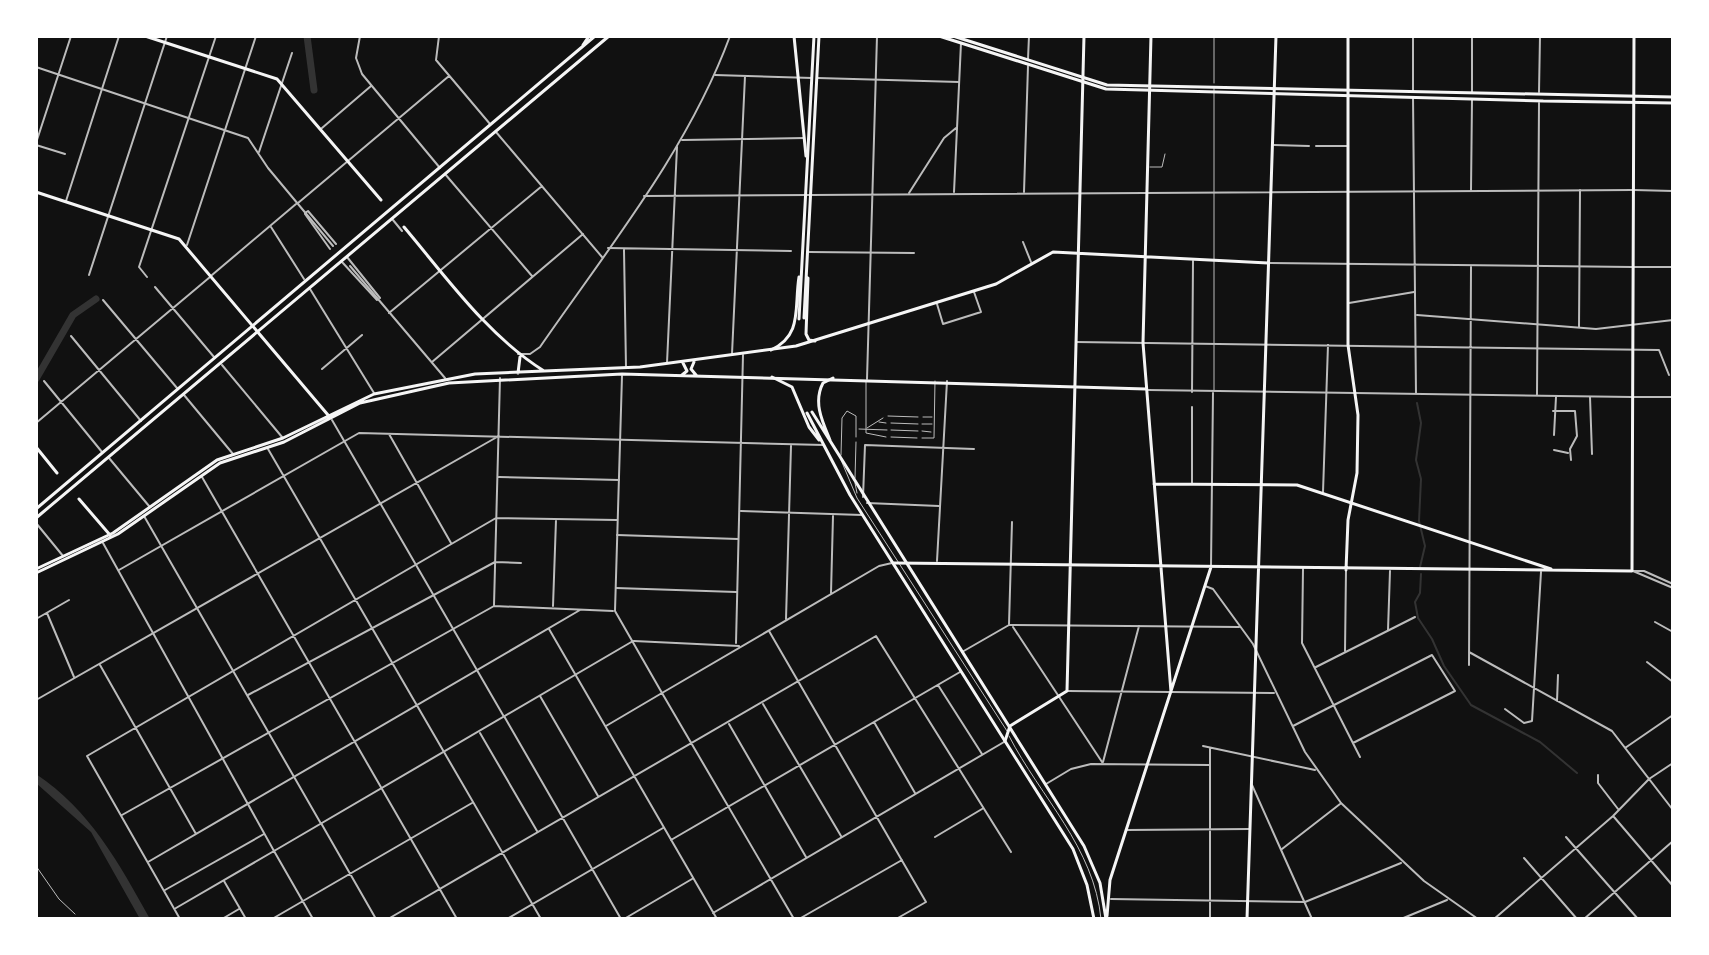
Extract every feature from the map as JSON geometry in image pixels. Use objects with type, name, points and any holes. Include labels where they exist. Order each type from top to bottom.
[{"type":"main road","points":[[145,36],[282,83],[381,200]]},
{"type":"main road","points":[[581,48],[589,36]]},
{"type":"main road","points":[[36,509],[595,36]]},
{"type":"main road","points":[[36,521],[609,36]]},
{"type":"main road","points":[[771,350],[788,341],[793,332],[808,252],[807,163],[794,36]]},
{"type":"main road","points":[[807,163],[817,36]]},
{"type":"main road","points":[[939,36],[962,39]]},
{"type":"main road","points":[[953,36],[1106,89],[1413,98],[1539,94],[1673,103]]},
{"type":"main road","points":[[1005,741],[1010,726],[1067,691],[1084,36]]},
{"type":"main road","points":[[1151,36],[1143,343],[1171,692]]},
{"type":"main road","points":[[1247,919],[1276,36]]},
{"type":"main road","points":[[1346,570],[1347,525],[1357,473],[1357,393],[1348,345],[1348,36]]},
{"type":"main road","points":[[893,563],[1390,571],[1541,568],[1632,571],[1634,36]]},
{"type":"main road","points":[[802,318],[814,78]]},
{"type":"main road","points":[[1083,80],[1107,85],[1413,92],[1539,101],[1673,97]]},
{"type":"main road","points":[[1539,94],[1539,101]]},
{"type":"main road","points":[[1539,94],[1539,101]]},
{"type":"main road","points":[[36,192],[175,236],[329,416]]},
{"type":"main road","points":[[403,229],[482,320],[518,354],[544,371]]},
{"type":"main road","points":[[36,571],[102,541],[143,515],[205,467],[233,454],[283,438],[374,394],[445,379],[667,364],[815,341],[974,291],[1003,280],[1053,252],[1212,263],[1268,263]]},
{"type":"main road","points":[[804,262],[806,337],[815,341]]},
{"type":"main road","points":[[511,378],[519,372],[521,364],[518,354]]},
{"type":"main road","points":[[697,360],[691,366],[697,375]]},
{"type":"main road","points":[[680,362],[687,368],[682,375]]},
{"type":"main road","points":[[36,571],[102,541],[220,463],[267,448],[329,416],[370,400],[449,383],[622,374],[1146,389]]},
{"type":"main road","points":[[772,377],[792,387],[815,437],[823,444]]},
{"type":"main road","points":[[833,378],[821,386],[818,402],[833,447]]},
{"type":"main road","points":[[445,379],[449,383]]},
{"type":"main road","points":[[1094,919],[1077,856],[863,515],[823,444],[810,412],[860,497],[867,503],[1010,726],[1092,861],[1105,919]]},
{"type":"main road","points":[[36,447],[57,473]]},
{"type":"main road","points":[[1154,484],[1297,485],[1423,525],[1541,568]]},
{"type":"main road","points":[[79,499],[110,535]]},
{"type":"main road","points":[[1512,569],[1519,564],[1516,557]]},
{"type":"main road","points":[[1523,569],[1521,564],[1525,560]]},
{"type":"main road","points":[[1105,919],[1107,899],[1126,830],[1211,567]]},
{"type":"street","points":[[65,154],[36,144],[71,36]]},
{"type":"street","points":[[66,201],[119,36]]},
{"type":"street","points":[[89,275],[167,36]]},
{"type":"street","points":[[147,277],[139,267],[216,36]]},
{"type":"street","points":[[187,247],[256,36]]},
{"type":"street","points":[[360,36],[357,64],[371,86],[440,168]]},
{"type":"street","points":[[439,36],[434,56],[491,125]]},
{"type":"street","points":[[518,354],[530,354],[540,347],[677,147],[730,36]]},
{"type":"street","points":[[877,36],[865,429],[868,436],[886,437]]},
{"type":"street","points":[[1024,193],[1029,36]]},
{"type":"street","points":[[1211,567],[1214,36]]},
{"type":"street","points":[[1413,36],[1416,394]]},
{"type":"street","points":[[1471,190],[1472,36]]},
{"type":"street","points":[[1539,94],[1540,36]]},
{"type":"street","points":[[954,194],[962,39]]},
{"type":"street","points":[[259,153],[292,53]]},
{"type":"street","points":[[36,67],[226,128],[248,138],[333,246]]},
{"type":"street","points":[[714,75],[959,82]]},
{"type":"street","points":[[36,423],[449,76]]},
{"type":"street","points":[[732,355],[745,76]]},
{"type":"street","points":[[321,129],[371,86]]},
{"type":"street","points":[[1537,396],[1539,101]]},
{"type":"street","points":[[908,194],[944,138],[957,127]]},
{"type":"street","points":[[496,131],[602,257]]},
{"type":"street","points":[[681,140],[804,138]]},
{"type":"street","points":[[1272,145],[1309,146]]},
{"type":"street","points":[[1316,146],[1348,146]]},
{"type":"street","points":[[667,364],[677,147]]},
{"type":"street","points":[[1147,167],[1162,167],[1165,154]]},
{"type":"street","points":[[445,174],[532,277]]},
{"type":"street","points":[[389,313],[542,186]]},
{"type":"street","points":[[1579,328],[1580,190]]},
{"type":"street","points":[[644,196],[1673,191]]},
{"type":"street","points":[[392,218],[403,229]]},
{"type":"street","points":[[271,226],[305,282]]},
{"type":"street","points":[[431,362],[583,234]]},
{"type":"street","points":[[1023,242],[1031,262]]},
{"type":"street","points":[[608,248],[791,251]]},
{"type":"street","points":[[624,249],[626,368]]},
{"type":"street","points":[[808,252],[914,253]]},
{"type":"street","points":[[347,256],[381,297],[378,300]]},
{"type":"street","points":[[341,261],[376,302],[378,300]]},
{"type":"street","points":[[1192,392],[1193,261]]},
{"type":"street","points":[[1268,263],[1673,267]]},
{"type":"street","points":[[1469,665],[1471,265]]},
{"type":"street","points":[[350,266],[445,379]]},
{"type":"street","points":[[155,287],[215,358]]},
{"type":"street","points":[[309,288],[374,394]]},
{"type":"street","points":[[937,303],[943,324],[981,312],[974,291]]},
{"type":"street","points":[[1348,303],[1415,291]]},
{"type":"street","points":[[103,300],[178,389]]},
{"type":"street","points":[[1416,315],[1579,328],[1633,326],[1673,320]]},
{"type":"street","points":[[322,369],[362,335]]},
{"type":"street","points":[[71,336],[141,421]]},
{"type":"street","points":[[1076,342],[1659,350],[1669,375]]},
{"type":"street","points":[[1323,492],[1328,345]]},
{"type":"street","points":[[735,648],[743,354]]},
{"type":"street","points":[[220,363],[283,438]]},
{"type":"street","points":[[622,374],[615,611],[794,919]]},
{"type":"street","points":[[494,606],[500,378]]},
{"type":"street","points":[[44,381],[103,453]]},
{"type":"street","points":[[922,438],[934,438],[935,381]]},
{"type":"street","points":[[937,563],[947,381]]},
{"type":"street","points":[[1146,389],[1673,397]]},
{"type":"street","points":[[183,394],[233,454]]},
{"type":"street","points":[[1554,435],[1556,396]]},
{"type":"street","points":[[1590,396],[1592,454]]},
{"type":"street","points":[[1192,407],[1192,484]]},
{"type":"street","points":[[1553,411],[1575,411],[1577,436],[1569,453],[1571,460]]},
{"type":"street","points":[[856,437],[856,416],[852,412],[844,413],[841,461],[860,497],[1080,850],[1105,919]]},
{"type":"street","points":[[329,416],[623,919],[693,879]]},
{"type":"street","points":[[888,416],[918,417]]},
{"type":"street","points":[[923,417],[934,417]]},
{"type":"street","points":[[865,429],[883,418]]},
{"type":"street","points":[[876,422],[886,423]]},
{"type":"street","points":[[891,423],[918,424]]},
{"type":"street","points":[[922,424],[934,424]]},
{"type":"street","points":[[856,429],[887,430]]},
{"type":"street","points":[[891,430],[918,431]]},
{"type":"street","points":[[922,431],[934,432]]},
{"type":"street","points":[[118,571],[344,440],[364,432],[823,444]]},
{"type":"street","points":[[388,433],[452,544]]},
{"type":"street","points":[[36,700],[499,436]]},
{"type":"street","points":[[808,444],[815,437]]},
{"type":"street","points":[[891,437],[917,438]]},
{"type":"street","points":[[855,484],[856,442]]},
{"type":"street","points":[[786,621],[791,444]]},
{"type":"street","points":[[740,511],[863,515],[860,497],[865,445],[974,449]]},
{"type":"street","points":[[267,448],[541,919]]},
{"type":"street","points":[[1554,450],[1569,453]]},
{"type":"street","points":[[108,457],[150,507]]},
{"type":"street","points":[[201,475],[457,919]]},
{"type":"street","points":[[497,477],[619,480]]},
{"type":"street","points":[[867,503],[940,506]]},
{"type":"street","points":[[831,595],[833,514]]},
{"type":"street","points":[[143,515],[376,919]]},
{"type":"street","points":[[180,919],[87,756],[496,518],[618,520]]},
{"type":"street","points":[[553,608],[556,519]]},
{"type":"street","points":[[36,521],[64,557]]},
{"type":"street","points":[[1012,522],[1010,625],[1102,763]]},
{"type":"street","points":[[617,535],[739,539]]},
{"type":"street","points":[[102,541],[313,919]]},
{"type":"street","points":[[247,696],[495,562],[521,563]]},
{"type":"street","points":[[605,726],[879,566],[893,563]]},
{"type":"street","points":[[1505,709],[1524,723],[1532,721],[1541,568]]},
{"type":"street","points":[[1303,569],[1302,643],[1360,757]]},
{"type":"street","points":[[1345,652],[1346,570]]},
{"type":"street","points":[[1388,631],[1390,571]]},
{"type":"street","points":[[1632,571],[1673,586]]},
{"type":"street","points":[[1205,586],[1213,589],[1256,649],[1292,727],[1316,770],[1341,803],[1402,862],[1447,900],[1478,919]]},
{"type":"street","points":[[616,588],[737,592]]},
{"type":"street","points":[[36,619],[69,600]]},
{"type":"street","points":[[121,816],[494,606],[615,611]]},
{"type":"street","points":[[148,862],[581,609]]},
{"type":"street","points":[[47,613],[75,678]]},
{"type":"street","points":[[1314,668],[1415,617]]},
{"type":"street","points":[[1655,622],[1673,632]]},
{"type":"street","points":[[962,652],[1010,625],[1240,627]]},
{"type":"street","points":[[1102,763],[1139,626]]},
{"type":"street","points":[[549,628],[717,919]]},
{"type":"street","points":[[769,631],[926,902],[896,919]]},
{"type":"street","points":[[388,919],[876,636],[1011,852]]},
{"type":"street","points":[[175,909],[633,641],[735,648]]},
{"type":"street","points":[[1469,652],[1613,732],[1673,810]]},
{"type":"street","points":[[1292,727],[1432,655],[1455,691],[1353,743]]},
{"type":"street","points":[[1647,662],[1673,682]]},
{"type":"street","points":[[100,664],[196,834]]},
{"type":"street","points":[[671,840],[961,671]]},
{"type":"street","points":[[1557,702],[1558,675]]},
{"type":"street","points":[[938,685],[982,755]]},
{"type":"street","points":[[1067,691],[1276,693]]},
{"type":"street","points":[[540,696],[598,797]]},
{"type":"street","points":[[762,702],[842,837]]},
{"type":"street","points":[[1625,748],[1673,715]]},
{"type":"street","points":[[873,721],[916,794]]},
{"type":"street","points":[[727,722],[807,858]]},
{"type":"street","points":[[479,731],[538,832]]},
{"type":"street","points":[[713,913],[1005,741]]},
{"type":"street","points":[[1203,746],[1316,770]]},
{"type":"street","points":[[1210,748],[1210,919]]},
{"type":"street","points":[[1046,784],[1071,769],[1102,763],[1210,765]]},
{"type":"street","points":[[1494,919],[1613,816],[1649,779],[1673,763]]},
{"type":"street","points":[[1598,775],[1598,783],[1619,810]]},
{"type":"street","points":[[1251,783],[1312,919]]},
{"type":"street","points":[[272,919],[473,802]]},
{"type":"street","points":[[1281,850],[1341,803]]},
{"type":"street","points":[[935,837],[983,808]]},
{"type":"street","points":[[1613,816],[1673,886]]},
{"type":"street","points":[[507,919],[664,828]]},
{"type":"street","points":[[1126,830],[1250,829]]},
{"type":"street","points":[[164,891],[264,834]]},
{"type":"street","points":[[1566,837],[1638,919]]},
{"type":"street","points":[[1584,919],[1673,841]]},
{"type":"street","points":[[1524,858],[1577,919]]},
{"type":"street","points":[[799,919],[902,860]]},
{"type":"street","points":[[1107,899],[1305,902],[1402,862]]},
{"type":"street","points":[[36,866],[59,899],[75,914]]},
{"type":"street","points":[[223,880],[246,919]]},
{"type":"street","points":[[1401,919],[1447,900]]},
{"type":"street","points":[[222,919],[240,909]]},
{"type":"shaded area","points":[[36,774],[88,821],[115,858],[150,919],[140,919],[91,832],[36,783]]},
{"type":"waterway","points":[[307,36],[314,90]]},
{"type":"waterway","points":[[36,379],[73,315],[96,299]]},
{"type":"waterway","points":[[1417,403],[1421,423],[1416,460],[1421,479],[1419,521],[1425,546],[1420,567]]},
{"type":"waterway","points":[[1421,574],[1420,593],[1415,602],[1418,618],[1444,666],[1471,705],[1540,742],[1577,773]]}]
